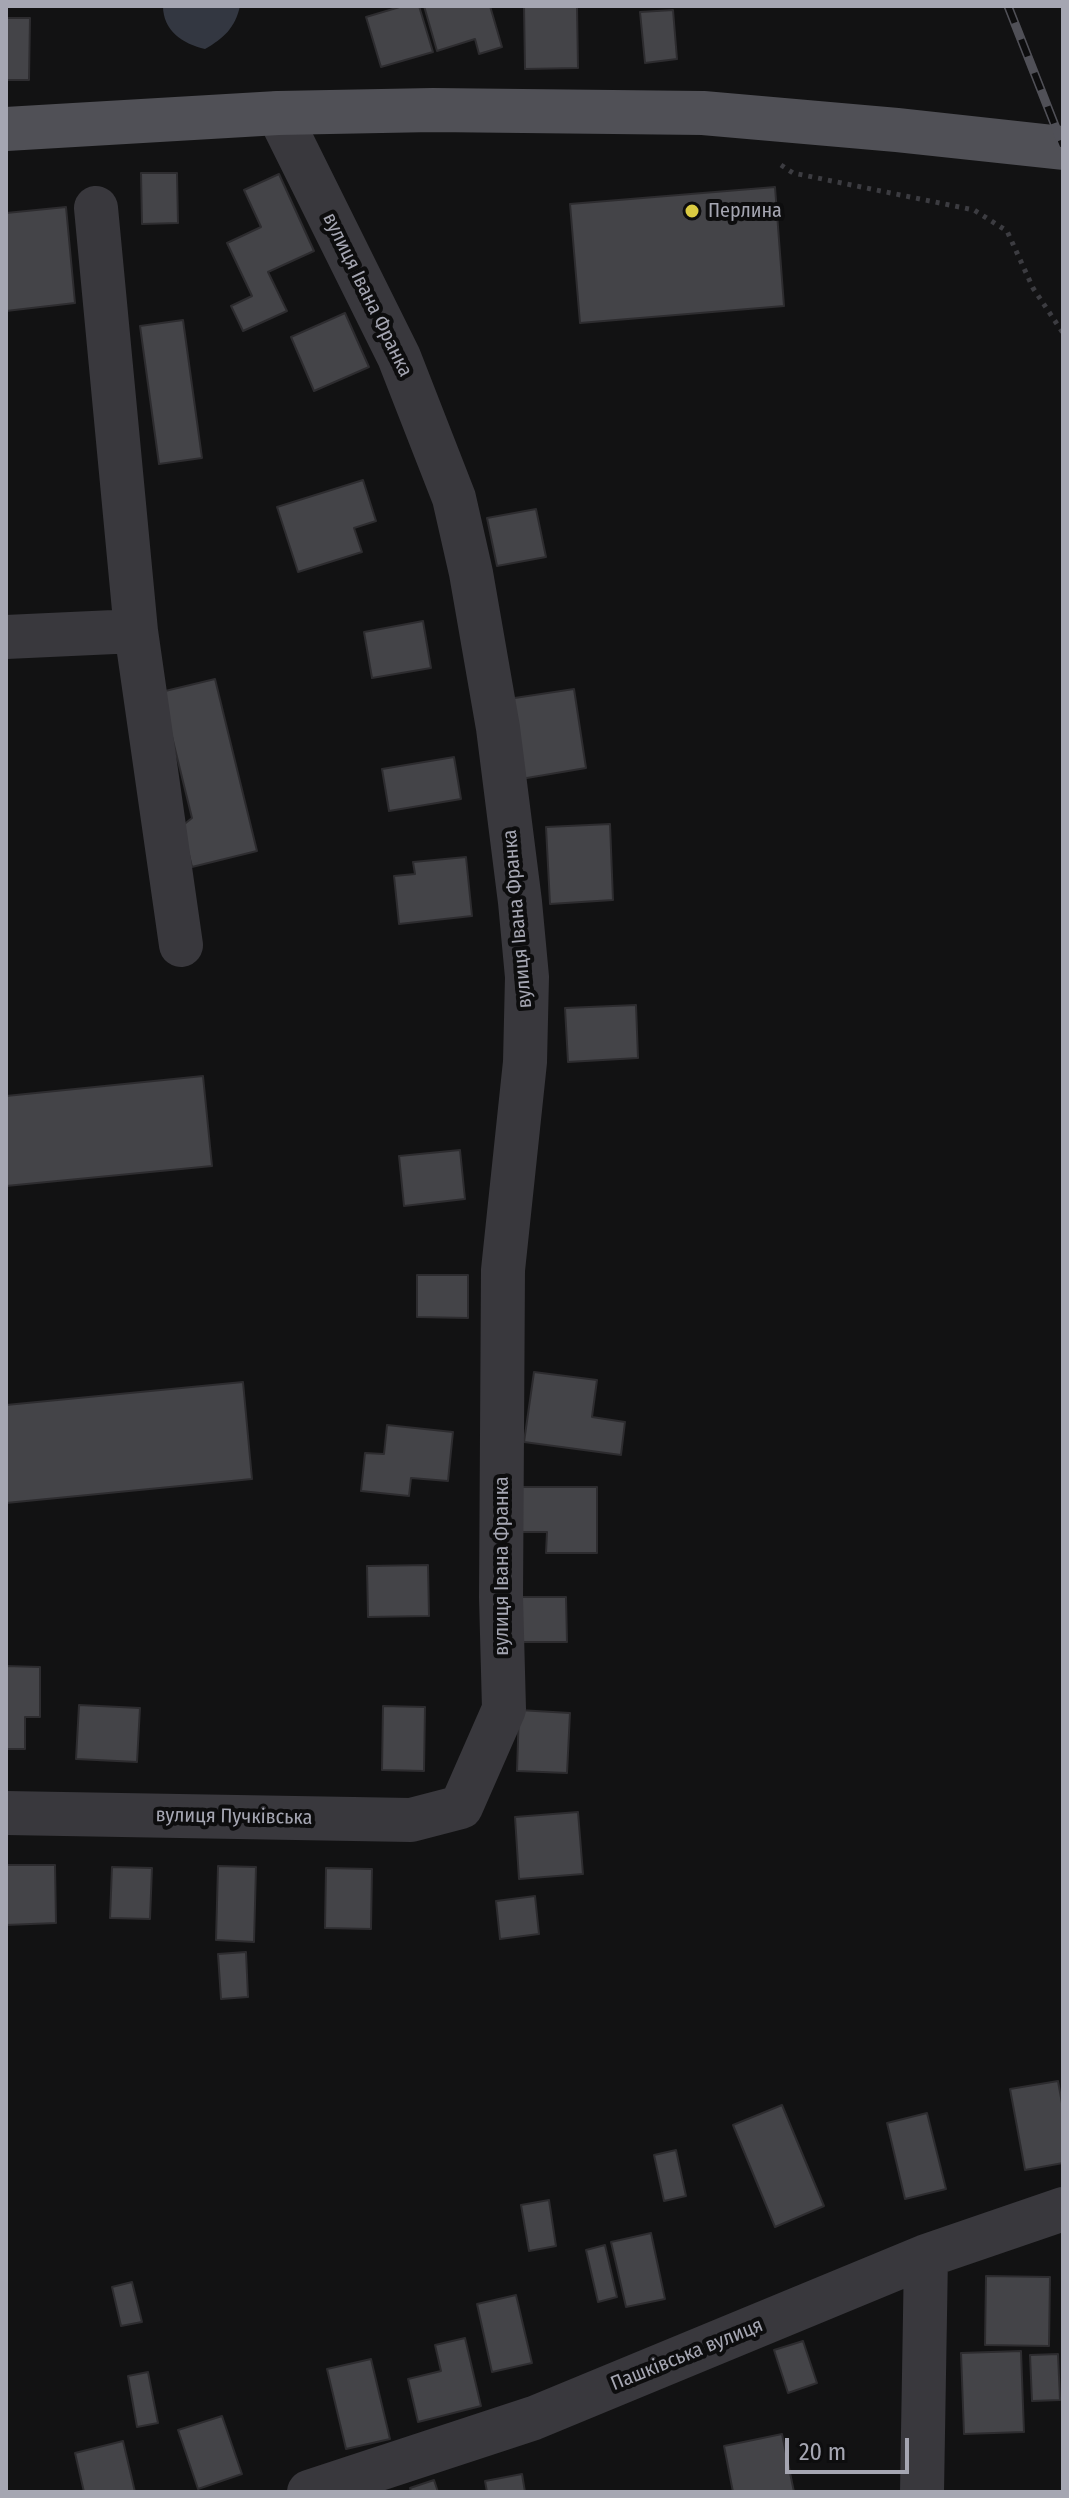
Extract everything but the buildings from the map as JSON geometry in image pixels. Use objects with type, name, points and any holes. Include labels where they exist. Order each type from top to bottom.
[{"type":"main road","points":[[6,129],[278,113],[433,110],[703,113],[1063,148]]},
{"type":"street","name":"вулиця Івана Франка","points":[[278,113],[399,357],[454,498],[471,573],[498,728],[520,902],[527,977],[525,1062],[503,1270],[501,1597],[504,1709],[461,1807]]},
{"type":"street","points":[[96,208],[136,631],[181,945]]},
{"type":"street","points":[[6,637],[136,631]]},
{"type":"street","name":"вулиця Пучківська","points":[[6,1813],[411,1820],[461,1807]]},
{"type":"street","name":"Пашківська вулиця","points":[[309,2492],[534,2418],[926,2256],[1063,2209]]},
{"type":"street","points":[[922,2492],[926,2256]]},
{"type":"path","points":[[780,164],[793,173],[974,210],[1007,231],[1033,288],[1063,333]]},
{"type":"shaded area","points":[[163,6],[240,6],[228,32],[205,49],[189,44],[170,29]]},
{"type":"railway","points":[[1008,6],[1063,146]]},
{"type":"place","name":"Перлина","points":[[692,211]]}]
